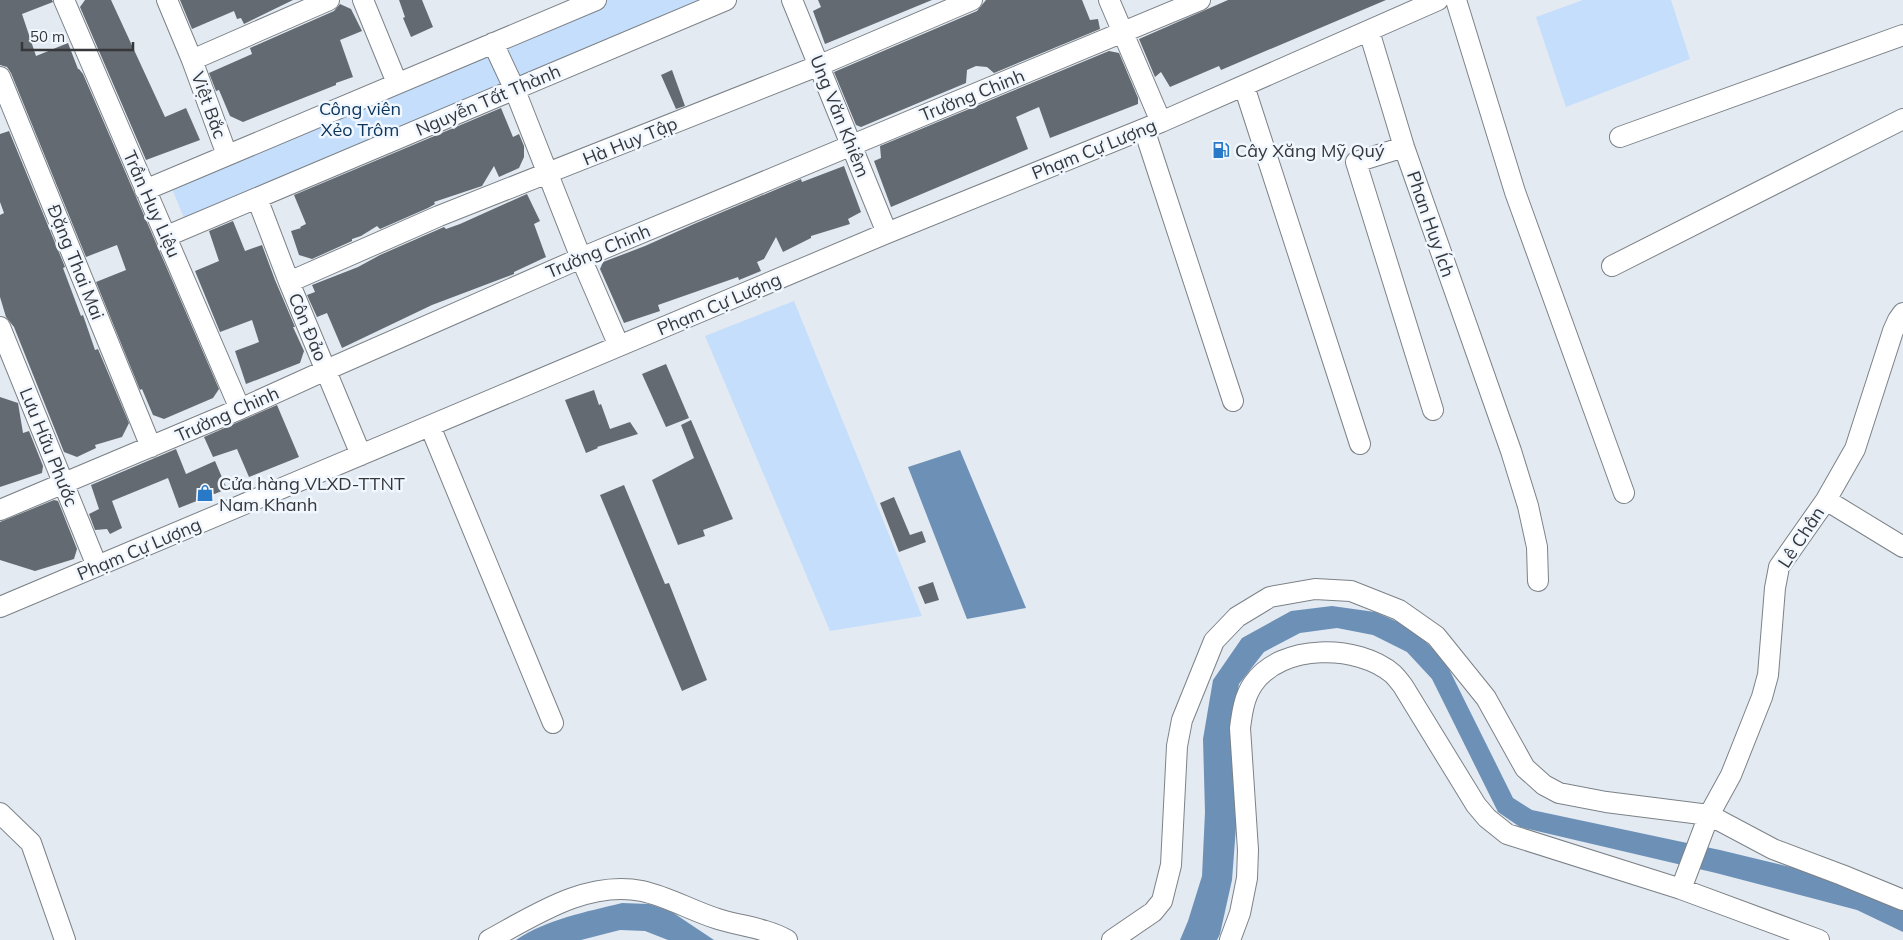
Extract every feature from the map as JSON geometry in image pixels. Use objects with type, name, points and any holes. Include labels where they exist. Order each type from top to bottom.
[{"type":"street","name":"Trần Huy Liệu","points":[[64,0],[240,409]]},
{"type":"street","name":"Việt Bắc","points":[[166,0],[192,60],[227,155]]},
{"type":"street","points":[[192,60],[329,0]]},
{"type":"street","points":[[363,0],[397,83]]},
{"type":"street","points":[[145,190],[493,43],[570,5],[596,0]]},
{"type":"street","name":"Nguyễn Tất Thành","points":[[167,236],[726,0]]},
{"type":"street","name":"Ung Văn Khiêm","points":[[792,0],[887,233]]},
{"type":"street","name":"Hà Huy Tập","points":[[289,282],[439,216],[820,65],[972,0]]},
{"type":"street","points":[[1109,0],[1153,125],[1233,401]]},
{"type":"street","name":"Trường Chinh","points":[[0,510],[240,409],[581,258],[1200,0]]},
{"type":"street","name":"Phạm Cự Lượng","points":[[0,607],[887,233],[1153,125],[1438,0]]},
{"type":"street","points":[[1456,0],[1516,192],[1624,493]]},
{"type":"street","name":"Phan Huy Ích","points":[[1369,30],[1404,147],[1528,506],[1537,547],[1538,581]]},
{"type":"street","points":[[1620,137],[1903,35]]},
{"type":"street","points":[[493,43],[514,88],[581,258],[619,346]]},
{"type":"street","name":"Đặng Thai Mai","points":[[0,77],[151,447]]},
{"type":"street","points":[[1244,86],[1360,444]]},
{"type":"street","points":[[1612,266],[1903,120]]},
{"type":"street","points":[[1404,147],[1356,162],[1433,410]]},
{"type":"street","name":"Côn Đảo","points":[[257,198],[289,282],[361,455]]},
{"type":"street","name":"Lê Chân","points":[[1683,882],[1708,820],[1731,775],[1762,697],[1768,675],[1775,588],[1779,567],[1826,500],[1856,449],[1893,331],[1903,314]]},
{"type":"street","name":"Lưu Hữu Phước","points":[[0,327],[97,566]]},
{"type":"street","points":[[430,426],[553,723]]},
{"type":"street","points":[[1826,500],[1903,547]]},
{"type":"street","points":[[1112,940],[1152,912],[1162,901],[1171,865],[1177,746],[1182,720],[1214,641],[1237,617],[1270,597],[1315,588],[1351,591],[1399,610],[1436,636],[1486,698],[1525,768],[1544,785],[1560,792],[1606,802],[1708,820],[1773,849],[1842,874],[1903,900]]},
{"type":"street","points":[[1230,940],[1240,913],[1247,878],[1248,850],[1240,728],[1242,709],[1252,685],[1269,668],[1291,656],[1321,652],[1343,653],[1372,662],[1392,674],[1403,686],[1476,805],[1487,818],[1507,834],[1683,882],[1819,940]]},
{"type":"street","points":[[0,813],[31,843],[64,940]]},
{"type":"street","points":[[489,940],[552,906],[583,894],[617,889],[642,891],[678,902],[717,919],[745,925],[787,940]]},
{"type":"green space","name":"Công viên Xẻo Trôm","points":[[581,0],[703,0],[184,218],[166,174]]},
{"type":"green space","points":[[1583,0],[1671,0],[1690,59],[1566,107],[1536,17]]},
{"type":"green space","points":[[794,301],[922,616],[830,631],[705,336]]},
{"type":"shaded area","points":[[960,450],[1026,608],[967,619],[908,467]]},
{"type":"shaded area","points":[[1332,606],[1375,612],[1414,629],[1446,663],[1513,798],[1532,810],[1720,850],[1865,885],[1903,903],[1903,932],[1857,910],[1716,873],[1520,827],[1498,812],[1432,679],[1407,652],[1373,635],[1337,628],[1300,633],[1264,652],[1239,684],[1230,734],[1237,814],[1232,880],[1220,934],[1217,940],[1180,940],[1202,876],[1205,812],[1203,739],[1213,680],[1242,638],[1291,611]]},
{"type":"shaded area","points":[[622,903],[649,904],[672,912],[714,940],[668,940],[645,931],[620,930],[581,940],[516,940],[554,921]]},
{"type":"building","points":[[0,0],[52,0],[53,2],[22,14],[36,56],[68,43],[219,389],[213,398],[164,419],[153,415],[142,389],[140,390],[96,282],[126,270],[117,245],[86,257],[11,73],[7,67],[0,65]]},
{"type":"building","points":[[85,0],[111,0],[165,117],[186,108],[200,140],[146,160],[80,7]]},
{"type":"building","points":[[180,0],[293,0],[244,24],[241,18],[237,19],[234,11],[192,29]]},
{"type":"building","points":[[399,0],[422,0],[433,27],[411,37],[403,18],[405,17]]},
{"type":"building","points":[[818,0],[932,0],[825,44],[813,11],[821,7]]},
{"type":"building","points":[[986,0],[1082,0],[1090,20],[1098,19],[1100,29],[994,73],[987,67],[976,66],[967,70],[966,83],[861,127],[856,125],[834,72],[977,11]]},
{"type":"building","points":[[1228,0],[1386,0],[1221,70],[1219,66],[1170,87],[1161,72],[1155,77],[1139,39]]},
{"type":"building","points":[[340,4],[351,9],[362,31],[340,40],[353,77],[243,122],[230,116],[219,90],[216,91],[209,73],[252,54],[250,48],[334,11]]},
{"type":"building","points":[[1109,51],[1119,53],[1138,98],[1138,104],[1050,138],[1039,107],[1016,117],[1028,149],[891,207],[874,161],[881,158],[880,146]]},
{"type":"building","points":[[672,70],[685,106],[676,109],[661,75]]},
{"type":"building","points":[[501,108],[513,137],[519,134],[524,146],[524,157],[519,168],[499,177],[494,166],[482,186],[434,202],[435,204],[428,208],[380,229],[377,226],[352,239],[352,241],[312,259],[299,255],[291,231],[301,228],[306,224],[294,195]]},
{"type":"building","points":[[9,131],[65,267],[63,268],[81,316],[83,315],[95,350],[98,349],[129,423],[122,437],[95,445],[96,448],[77,457],[64,452],[14,327],[6,317],[0,297],[0,215],[4,213],[0,202],[0,134]]},
{"type":"building","points":[[844,166],[861,212],[848,219],[850,224],[811,236],[811,238],[783,252],[776,237],[764,259],[757,262],[761,271],[739,280],[738,277],[658,305],[660,311],[624,323],[600,269],[603,262],[801,179],[802,182]]},
{"type":"building","points":[[527,194],[540,221],[534,224],[546,257],[514,272],[514,274],[432,305],[342,348],[327,313],[317,317],[307,295],[315,292],[312,285],[358,267],[380,255],[444,227],[446,229],[460,224]]},
{"type":"building","points":[[233,221],[245,251],[262,245],[304,351],[300,363],[246,384],[235,351],[259,342],[252,320],[220,332],[195,271],[219,261],[209,231]]},
{"type":"building","points":[[666,364],[689,418],[666,427],[642,374]]},
{"type":"building","points":[[594,390],[610,429],[630,422],[638,434],[597,447],[586,453],[565,400]]},
{"type":"building","points":[[0,397],[18,403],[23,433],[29,431],[43,466],[42,473],[0,487]]},
{"type":"building","points":[[277,405],[299,457],[249,477],[237,449],[213,457],[204,437]]},
{"type":"building","points":[[691,420],[733,519],[703,530],[705,536],[678,545],[652,480],[694,458],[681,425]]},
{"type":"building","points":[[176,449],[186,474],[215,461],[227,489],[179,508],[168,478],[112,501],[122,528],[110,534],[107,529],[95,530],[89,514],[99,509],[91,485]]},
{"type":"building","points":[[624,485],[665,584],[669,583],[707,680],[682,691],[600,495]]},
{"type":"building","points":[[894,497],[910,535],[922,531],[926,542],[899,552],[880,503]]},
{"type":"building","points":[[54,500],[58,501],[77,549],[74,559],[35,571],[0,560],[0,522]]},
{"type":"building","points":[[933,582],[939,600],[925,604],[918,587]]},
{"type":"place","name":"Cây Xăng Mỹ Quý","points":[[1221,150]]},
{"type":"place","name":"Cửa hàng VLXD-TTNT Nam Khanh","points":[[205,493]]}]
